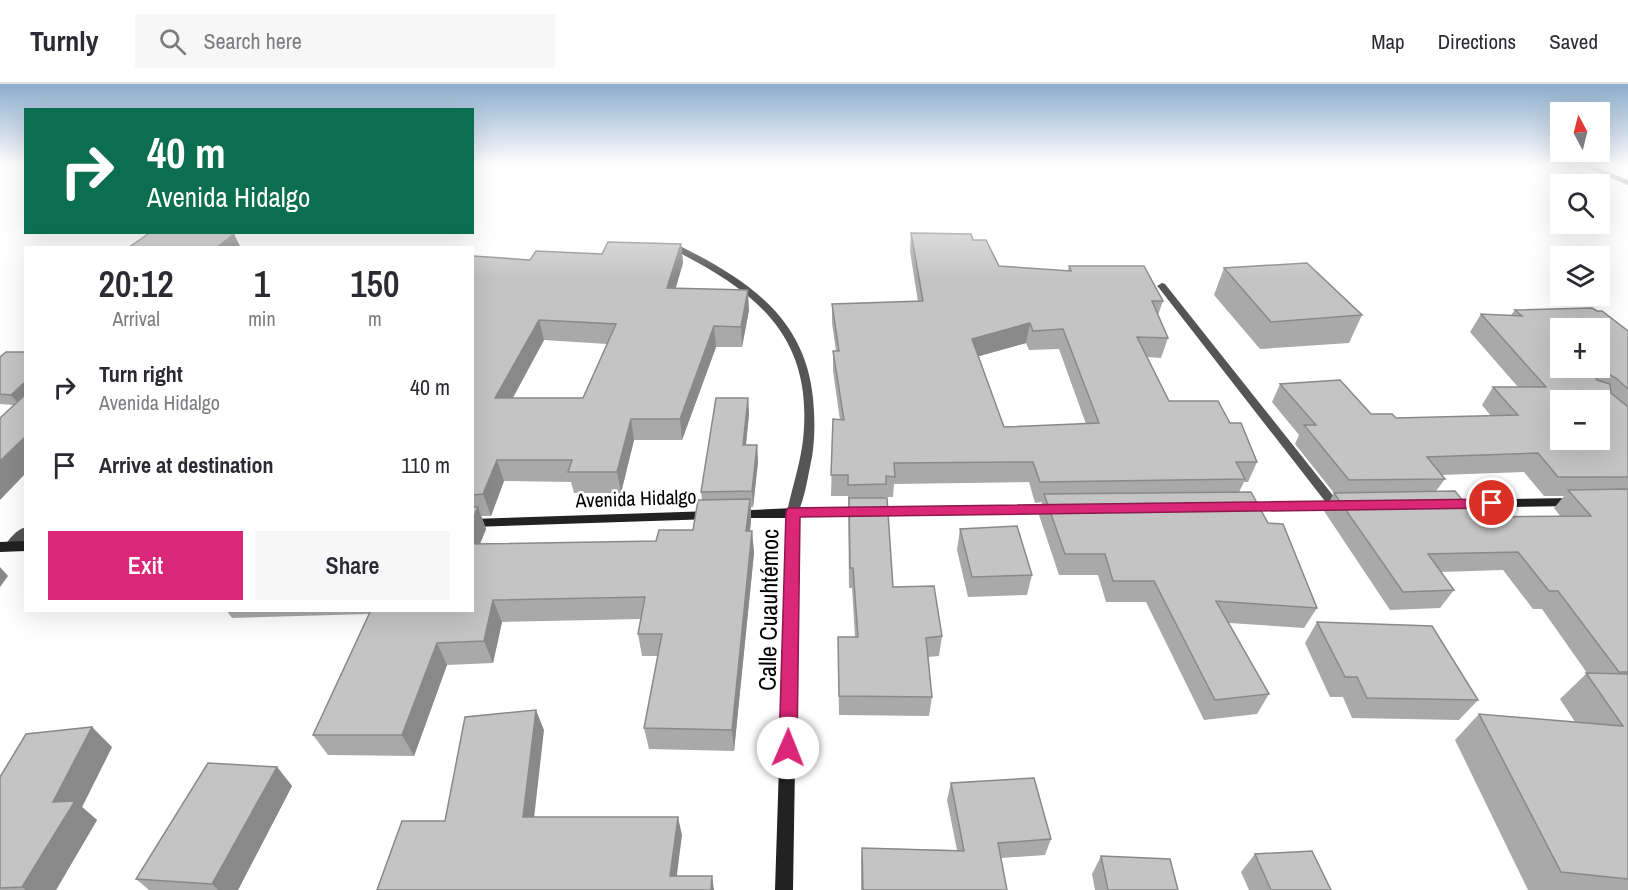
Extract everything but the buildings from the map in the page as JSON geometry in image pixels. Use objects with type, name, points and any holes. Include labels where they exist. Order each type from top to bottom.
[{"type":"street","points":[[675,247],[709,263],[771,312],[786,331],[800,357],[809,432],[793,512]]},
{"type":"street","points":[[1162,286],[1335,506]]},
{"type":"street","points":[[1440,504],[1581,502]]},
{"type":"street","points":[[1229,508],[1358,505]]},
{"type":"street","name":"Avenida Hidalgo","points":[[474,523],[793,512],[1064,509]]},
{"type":"street","name":"Calle Cuauhtémoc","points":[[784,890],[793,512]]},
{"type":"street","points":[[5,547],[24,533]]},
{"type":"street","points":[[5,547],[24,546]]},
{"type":"route","points":[[788,748],[793,512],[1492,503]]}]
